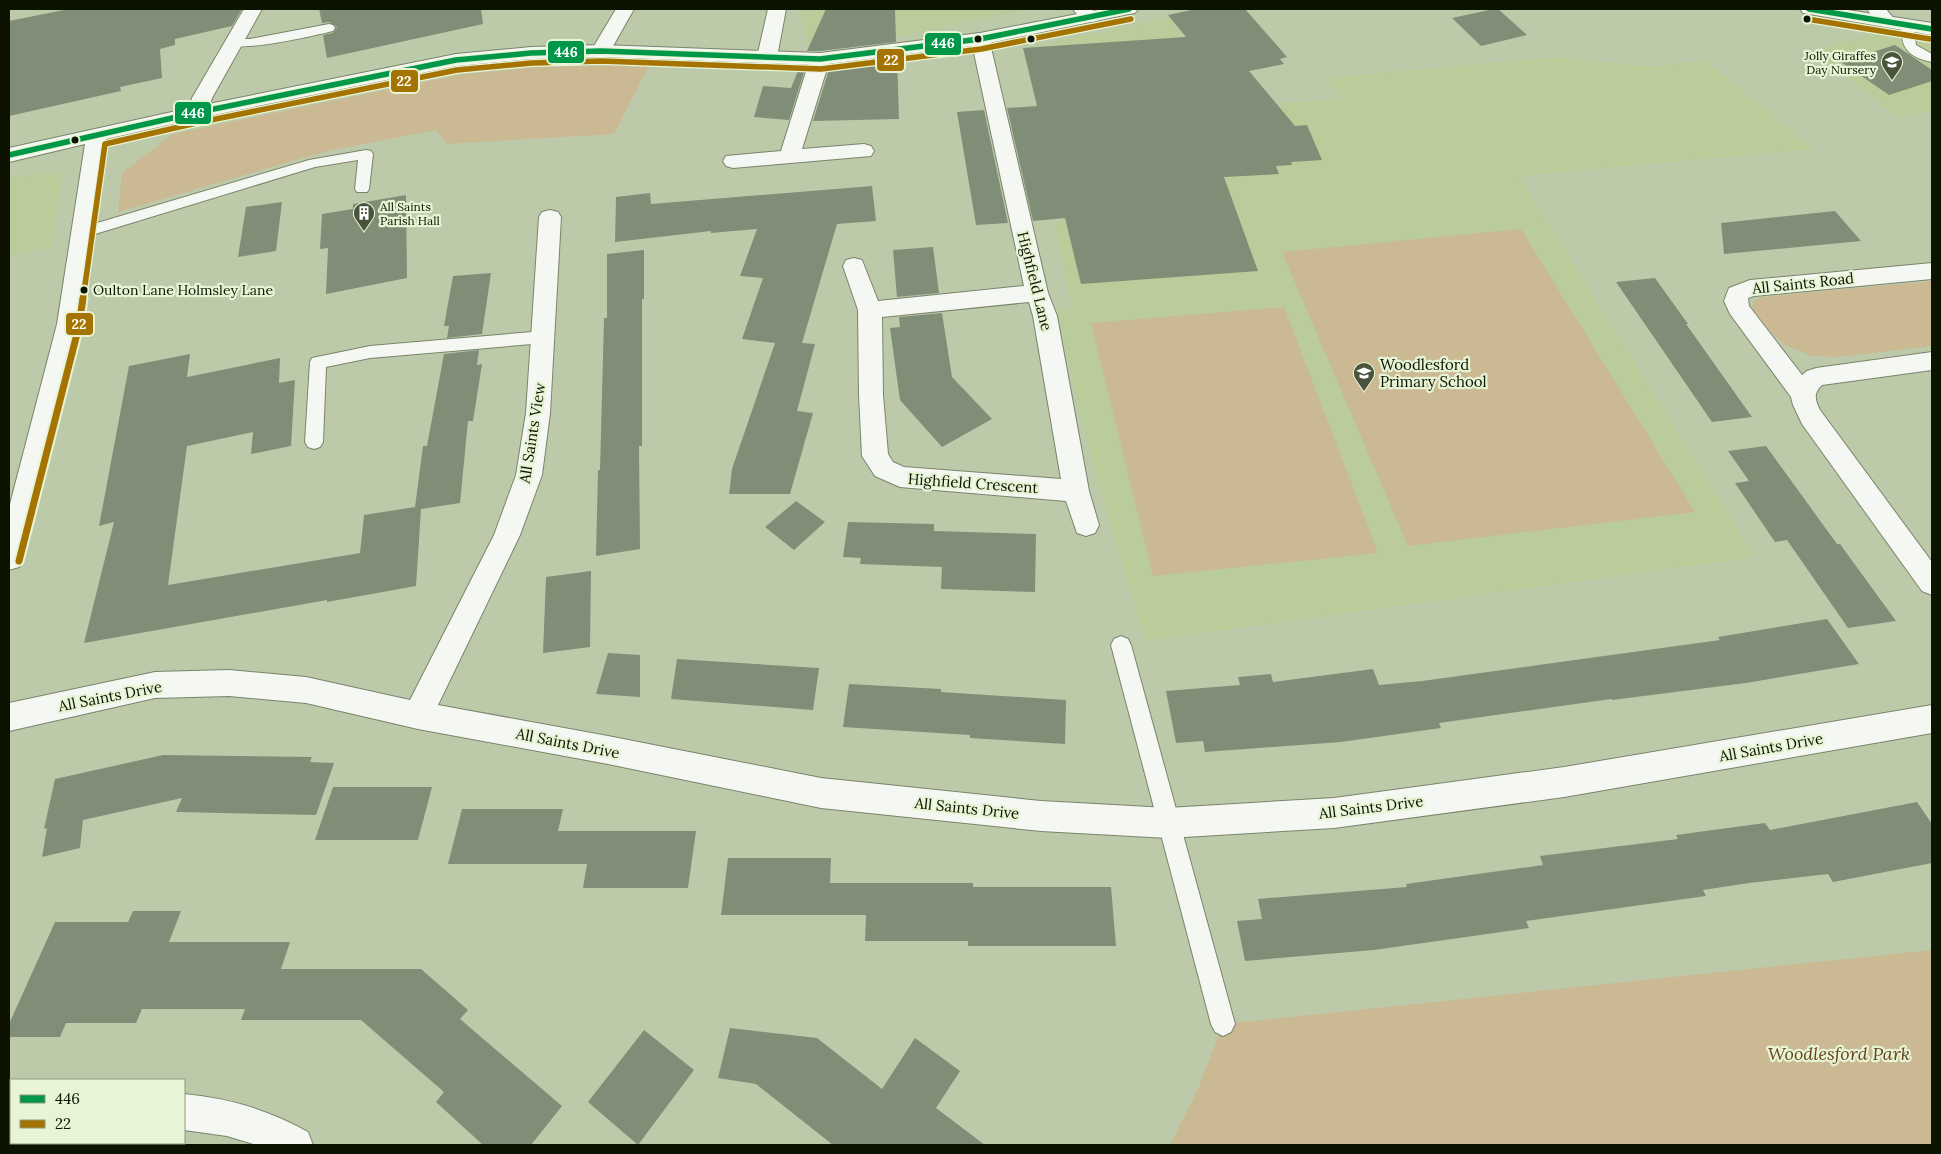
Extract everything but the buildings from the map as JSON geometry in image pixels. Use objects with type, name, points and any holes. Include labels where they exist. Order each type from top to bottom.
[{"type":"street","points":[[199,112],[202,98],[253,9]]},
{"type":"street","points":[[601,51],[625,9]]},
{"type":"street","points":[[767,57],[777,9]]},
{"type":"street","points":[[9,155],[199,112],[456,60],[531,53],[601,51],[820,59],[890,53],[980,39],[1086,13],[1128,9]]},
{"type":"street","points":[[1809,9],[1881,15],[1907,24],[1932,29]]},
{"type":"street","name":"Highfield Lane","points":[[980,39],[1037,293],[1045,316],[1076,491],[1086,525]]},
{"type":"street","points":[[788,157],[820,59]]},
{"type":"street","points":[[9,559],[68,324],[96,136]]},
{"type":"street","points":[[732,161],[864,151]]},
{"type":"street","name":"All Saints View","points":[[418,715],[507,535],[529,475],[538,412],[550,217]]},
{"type":"street","name":"Highfield Crescent","points":[[854,266],[870,310],[871,395],[875,456],[884,469],[900,477],[1076,491]]},
{"type":"street","name":"All Saints Road","points":[[1932,271],[1750,288],[1737,294],[1736,301],[1738,308],[1802,394],[1804,405],[1811,417],[1932,583]]},
{"type":"street","points":[[870,310],[1037,293]]},
{"type":"street","points":[[1802,394],[1806,384],[1816,377],[1932,361]]},
{"type":"street","name":"All Saints Drive","points":[[9,717],[155,685],[230,683],[306,690],[418,715],[821,792],[1041,816],[1168,823],[1353,811],[1564,782],[1932,719]]},
{"type":"street","points":[[185,1112],[214,1115],[255,1126],[294,1145]]},
{"type":"lane","points":[[1907,24],[1907,43],[1910,47],[1932,58]]},
{"type":"lane","points":[[233,43],[250,43],[329,28]]},
{"type":"lane","points":[[82,232],[314,163],[366,154],[362,189]]},
{"type":"lane","points":[[314,442],[318,362],[370,352],[544,337]]},
{"type":"lane","points":[[1121,645],[1223,1024]]},
{"type":"shaded area","points":[[800,9],[1026,9],[908,35],[863,42],[806,43]]},
{"type":"shaded area","name":"Woodlesford Primary School","points":[[1168,17],[1182,35],[1197,32],[1251,105],[1343,99],[1324,78],[1553,57],[1654,67],[1705,60],[1814,149],[1519,176],[1755,557],[1145,641],[1096,474],[1056,311],[1072,308],[1054,222],[1065,220],[1023,49]]},
{"type":"shaded area","name":"Jolly Giraffes Day Nursery","points":[[1871,34],[1932,44],[1932,111],[1898,118],[1814,51]]},
{"type":"shaded area","points":[[47,172],[62,174],[52,247],[9,256],[9,179]]},
{"type":"green space","points":[[601,65],[648,67],[614,134],[447,144],[436,130],[327,151],[118,212],[122,173],[173,134],[458,75],[538,67]]},
{"type":"green space","points":[[1521,229],[1695,512],[1408,546],[1282,252]]},
{"type":"green space","points":[[1932,281],[1932,346],[1839,357],[1812,356],[1785,345],[1774,336],[1752,308],[1754,301],[1762,297]]},
{"type":"green space","points":[[1284,307],[1378,553],[1153,576],[1091,323]]},
{"type":"green space","name":"Woodlesford Park","points":[[1932,950],[1932,1145],[1170,1145],[1198,1089],[1223,1024]]},
{"type":"transit line","name":"446","points":[[9,155],[199,112],[456,60],[531,53],[601,51],[820,59],[980,39],[1129,9]]},
{"type":"transit line","name":"446","points":[[1809,9],[1932,29]]},
{"type":"transit line","name":"22","points":[[19,561],[79,326],[105,144],[201,122],[457,70],[532,63],[601,61],[821,69],[981,49],[1131,19]]},
{"type":"transit line","name":"22","points":[[1807,19],[1930,39]]},
{"type":"place","name":"Jolly Giraffes Day Nursery","points":[[1892,81]]},
{"type":"place","name":"All Saints Parish Hall","points":[[364,232]]},
{"type":"place","name":"Oulton Lane Holmsley Lane","points":[[84,290]]},
{"type":"place","name":"Woodlesford Primary School","points":[[1364,392]]}]
